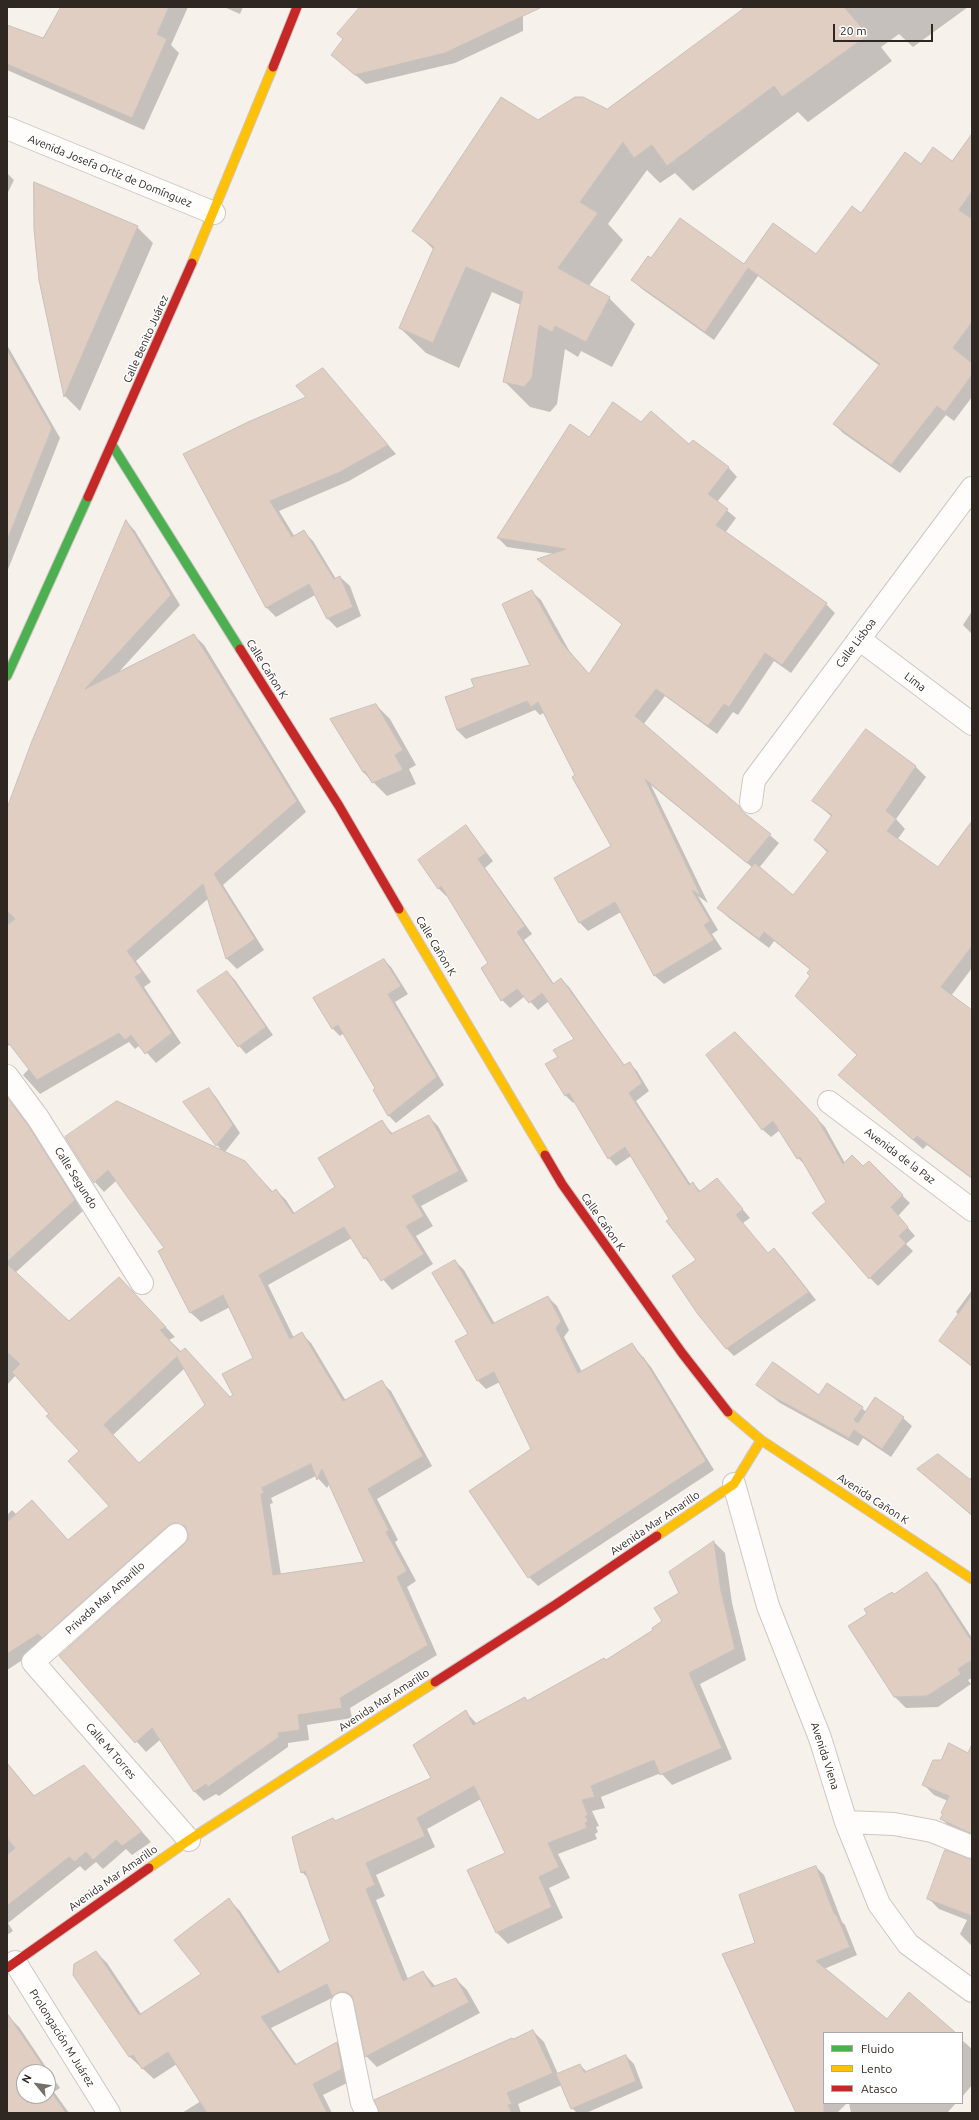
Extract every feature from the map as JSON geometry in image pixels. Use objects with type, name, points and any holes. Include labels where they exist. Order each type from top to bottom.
[{"type":"street","name":"Calle Benito Juárez","points":[[7,676],[112,445],[214,213],[297,7]]},
{"type":"street","name":"Avenida Josefa Ortíz de Domínguez","points":[[7,128],[214,213]]},
{"type":"street","name":"Calle Cañon K","points":[[112,445],[338,806],[562,1184],[682,1353],[725,1410],[761,1440]]},
{"type":"street","name":"Calle Lisboa","points":[[751,802],[754,780],[972,488]]},
{"type":"street","name":"Lima","points":[[859,639],[972,724]]},
{"type":"street","name":"Calle Segundo","points":[[7,1076],[38,1118],[142,1283]]},
{"type":"street","name":"Avenida de la Paz","points":[[829,1102],[972,1210]]},
{"type":"street","name":"Avenida Mar Amarillo","points":[[11,1965],[189,1840],[555,1604],[734,1484],[761,1440]]},
{"type":"street","name":"Avenida Cañon K","points":[[761,1440],[972,1579]]},
{"type":"street","name":"Avenida Viena","points":[[734,1484],[768,1606],[820,1738],[846,1822],[879,1904],[908,1944],[972,1991]]},
{"type":"street","name":"Privada Mar Amarillo","points":[[33,1662],[176,1535]]},
{"type":"street","name":"Calle M Torres","points":[[33,1662],[189,1840]]},
{"type":"street","points":[[846,1822],[894,1824],[932,1831],[972,1847]]},
{"type":"street","name":"Prolongación M Juárez","points":[[11,1965],[109,2113]]},
{"type":"street","points":[[342,2004],[362,2103],[367,2113]]},
{"type":"building","points":[[61,7],[169,7],[157,34],[167,39],[132,118],[7,64],[7,25],[43,38]]},
{"type":"building","points":[[360,7],[542,7],[445,53],[355,75],[331,55],[343,39],[337,34]]},
{"type":"building","points":[[746,7],[844,7],[868,35],[782,97],[774,86],[667,166],[652,145],[634,158],[623,142],[580,202],[598,213],[558,268],[610,297],[586,342],[555,326],[552,332],[539,325],[532,378],[524,387],[503,382],[523,292],[466,267],[433,343],[399,328],[434,247],[412,231],[501,97],[538,120],[575,97],[583,97],[607,109]]},
{"type":"building","points":[[972,134],[972,191],[959,210],[972,219],[972,322],[953,348],[972,363],[972,375],[945,412],[937,406],[891,465],[833,424],[880,364],[748,268],[705,332],[631,280],[648,256],[651,258],[680,218],[744,264],[773,223],[816,254],[852,206],[861,213],[905,152],[921,164],[933,147],[952,161]]},
{"type":"building","points":[[34,182],[138,226],[64,397],[39,280],[34,229]]},
{"type":"building","points":[[7,350],[52,428],[8,538],[7,538]]},
{"type":"building","points":[[323,368],[388,445],[340,472],[270,501],[292,537],[304,530],[334,579],[340,576],[353,607],[327,619],[309,584],[266,608],[183,454],[248,422],[306,397],[296,386]]},
{"type":"building","points":[[613,402],[641,422],[651,411],[689,444],[693,440],[729,467],[708,494],[728,509],[716,525],[827,603],[782,665],[765,653],[729,707],[724,704],[708,726],[656,689],[635,716],[739,806],[743,812],[771,834],[747,863],[645,779],[701,896],[692,890],[710,921],[704,925],[714,940],[654,976],[615,902],[579,923],[554,878],[611,846],[572,777],[575,775],[538,702],[531,707],[527,701],[457,730],[445,697],[474,687],[471,679],[530,665],[502,604],[532,590],[561,642],[589,674],[622,624],[537,559],[566,549],[497,538],[570,424],[589,437]]},
{"type":"building","points":[[126,520],[171,595],[85,689],[194,634],[297,801],[214,874],[255,939],[226,959],[203,884],[127,951],[142,972],[135,977],[172,1033],[145,1054],[131,1035],[125,1040],[119,1033],[37,1080],[7,1041],[7,925],[15,919],[7,911],[7,808],[32,741]]},
{"type":"building","points":[[376,704],[403,750],[395,755],[403,770],[372,783],[365,771],[363,772],[330,719]]},
{"type":"building","points":[[866,729],[916,766],[886,811],[896,819],[887,831],[938,867],[972,821],[972,946],[941,987],[972,1010],[972,1178],[917,1136],[913,1140],[838,1075],[857,1055],[795,996],[810,976],[807,973],[810,969],[764,932],[759,939],[717,908],[755,863],[793,895],[828,851],[814,840],[832,815],[812,801]]},
{"type":"building","points":[[466,825],[486,853],[478,859],[525,926],[517,932],[553,984],[561,978],[624,1065],[630,1062],[642,1083],[629,1093],[689,1185],[693,1182],[699,1192],[717,1178],[743,1209],[736,1215],[768,1253],[774,1248],[809,1292],[726,1349],[697,1313],[672,1276],[696,1260],[666,1221],[669,1219],[625,1147],[608,1159],[569,1093],[565,1096],[545,1064],[558,1057],[553,1050],[574,1039],[542,993],[529,1003],[517,989],[501,1001],[481,968],[488,963],[441,886],[438,889],[418,860]]},
{"type":"building","points":[[384,959],[401,986],[388,994],[437,1077],[388,1116],[373,1090],[375,1088],[338,1025],[332,1029],[313,998]]},
{"type":"building","points":[[227,971],[266,1027],[238,1047],[197,991]]},
{"type":"building","points":[[735,1032],[817,1118],[843,1164],[852,1155],[863,1166],[869,1161],[903,1195],[891,1207],[908,1227],[899,1236],[906,1243],[869,1279],[812,1213],[826,1202],[800,1157],[797,1159],[773,1121],[762,1130],[706,1055]]},
{"type":"building","points":[[209,1088],[233,1125],[216,1146],[183,1102]]},
{"type":"building","points":[[7,1097],[28,1125],[75,1200],[7,1262]]},
{"type":"building","points":[[117,1101],[245,1161],[272,1192],[276,1189],[293,1214],[335,1187],[318,1158],[382,1120],[391,1134],[429,1115],[459,1171],[412,1196],[424,1216],[406,1226],[424,1254],[381,1281],[366,1257],[364,1259],[344,1227],[259,1275],[290,1339],[302,1332],[343,1401],[382,1380],[423,1456],[368,1489],[389,1530],[386,1532],[407,1571],[397,1577],[428,1645],[340,1698],[342,1708],[298,1715],[300,1730],[278,1733],[279,1737],[208,1787],[206,1784],[194,1792],[152,1728],[135,1743],[59,1656],[184,1544],[188,1539],[188,1533],[185,1526],[174,1523],[168,1526],[42,1638],[38,1634],[7,1654],[7,1522],[32,1500],[68,1540],[109,1506],[68,1461],[79,1451],[46,1416],[49,1414],[12,1372],[20,1364],[7,1352],[7,1264],[69,1321],[119,1277],[166,1327],[160,1330],[180,1352],[185,1348],[230,1397],[233,1395],[222,1374],[253,1358],[223,1295],[190,1313],[158,1251],[164,1248],[108,1170],[94,1183],[65,1137]],"holes":[[[177,1357],[205,1405],[139,1463],[104,1425]],[[311,1464],[317,1480],[322,1469],[364,1562],[273,1575],[261,1494],[264,1493],[262,1488]]]},
{"type":"building","points":[[455,1260],[492,1324],[548,1296],[561,1321],[556,1328],[578,1373],[632,1343],[642,1358],[643,1357],[706,1461],[528,1578],[469,1491],[531,1449],[494,1372],[477,1381],[455,1341],[468,1334],[432,1273]]},
{"type":"building","points":[[972,1295],[972,1366],[939,1341]]},
{"type":"building","points":[[773,1362],[819,1395],[827,1383],[863,1407],[854,1420],[858,1423],[875,1397],[904,1417],[882,1449],[854,1430],[849,1438],[770,1395],[756,1385]]},
{"type":"building","points":[[938,1454],[972,1481],[972,1515],[917,1469]]},
{"type":"building","points":[[714,1541],[721,1591],[735,1649],[689,1673],[722,1748],[660,1775],[654,1760],[591,1786],[595,1797],[582,1800],[588,1815],[585,1816],[588,1821],[585,1823],[587,1828],[548,1843],[559,1867],[539,1877],[552,1907],[496,1933],[467,1870],[505,1853],[474,1786],[417,1818],[425,1836],[366,1863],[375,1885],[366,1889],[403,1981],[423,1971],[432,1987],[456,1978],[469,2002],[365,2057],[352,1996],[346,1992],[340,1992],[332,1996],[327,1984],[261,2017],[295,2065],[337,2042],[342,2069],[313,2084],[327,2113],[207,2113],[168,2052],[142,2069],[133,2055],[129,2057],[73,1975],[74,1964],[96,1951],[139,2015],[201,1974],[174,1940],[229,1898],[278,1973],[330,1941],[305,1871],[301,1873],[292,1837],[333,1818],[335,1821],[431,1778],[413,1745],[466,1710],[473,1725],[525,1697],[527,1701],[604,1658],[606,1660],[653,1630],[652,1628],[662,1621],[654,1608],[679,1593],[669,1572]]},
{"type":"building","points":[[927,1572],[972,1642],[972,1660],[958,1669],[961,1674],[927,1696],[894,1697],[848,1626],[867,1614],[864,1609],[892,1592],[894,1594]]},
{"type":"building","points":[[949,1743],[968,1753],[972,1744],[972,1834],[940,1819],[943,1814],[941,1813],[949,1796],[922,1785],[933,1760],[941,1760]]},
{"type":"building","points":[[7,1763],[34,1796],[84,1765],[142,1832],[122,1846],[116,1840],[93,1860],[86,1852],[75,1862],[69,1857],[7,1906],[7,1855],[15,1848],[7,1838]]},
{"type":"building","points":[[945,1850],[972,1859],[972,1916],[927,1899]]},
{"type":"building","points":[[816,1866],[834,1913],[837,1916],[850,1947],[816,1961],[887,2019],[909,1992],[955,2032],[823,2032],[824,2113],[796,2113],[722,1954],[755,1943],[739,1895]]},
{"type":"building","points":[[7,2013],[42,2064],[16,2064],[16,2104],[56,2104],[56,2099],[66,2113],[7,2113]]},
{"type":"building","points":[[533,2030],[553,2073],[507,2093],[512,2104],[508,2105],[512,2113],[379,2113],[374,2100]]},
{"type":"building","points":[[626,2055],[636,2081],[571,2109],[556,2074],[580,2064],[584,2072]]},
{"type":"traffic: fast","points":[[112,445],[240,649]]},
{"type":"traffic: fast","points":[[7,676],[88,497]]},
{"type":"traffic: slow","points":[[192,263],[273,67]]},
{"type":"traffic: slow","points":[[399,909],[545,1155]]},
{"type":"traffic: slow","points":[[728,1412],[761,1440],[972,1579]]},
{"type":"traffic: slow","points":[[657,1536],[734,1484],[761,1440]]},
{"type":"traffic: slow","points":[[149,1868],[189,1840],[435,1682]]},
{"type":"traffic: jam","points":[[273,67],[297,7]]},
{"type":"traffic: jam","points":[[88,497],[192,263]]},
{"type":"traffic: jam","points":[[240,649],[339,806],[399,909]]},
{"type":"traffic: jam","points":[[545,1155],[562,1184],[682,1353],[728,1412]]},
{"type":"traffic: jam","points":[[435,1682],[555,1605],[657,1536]]},
{"type":"traffic: jam","points":[[7,1968],[149,1868]]}]
